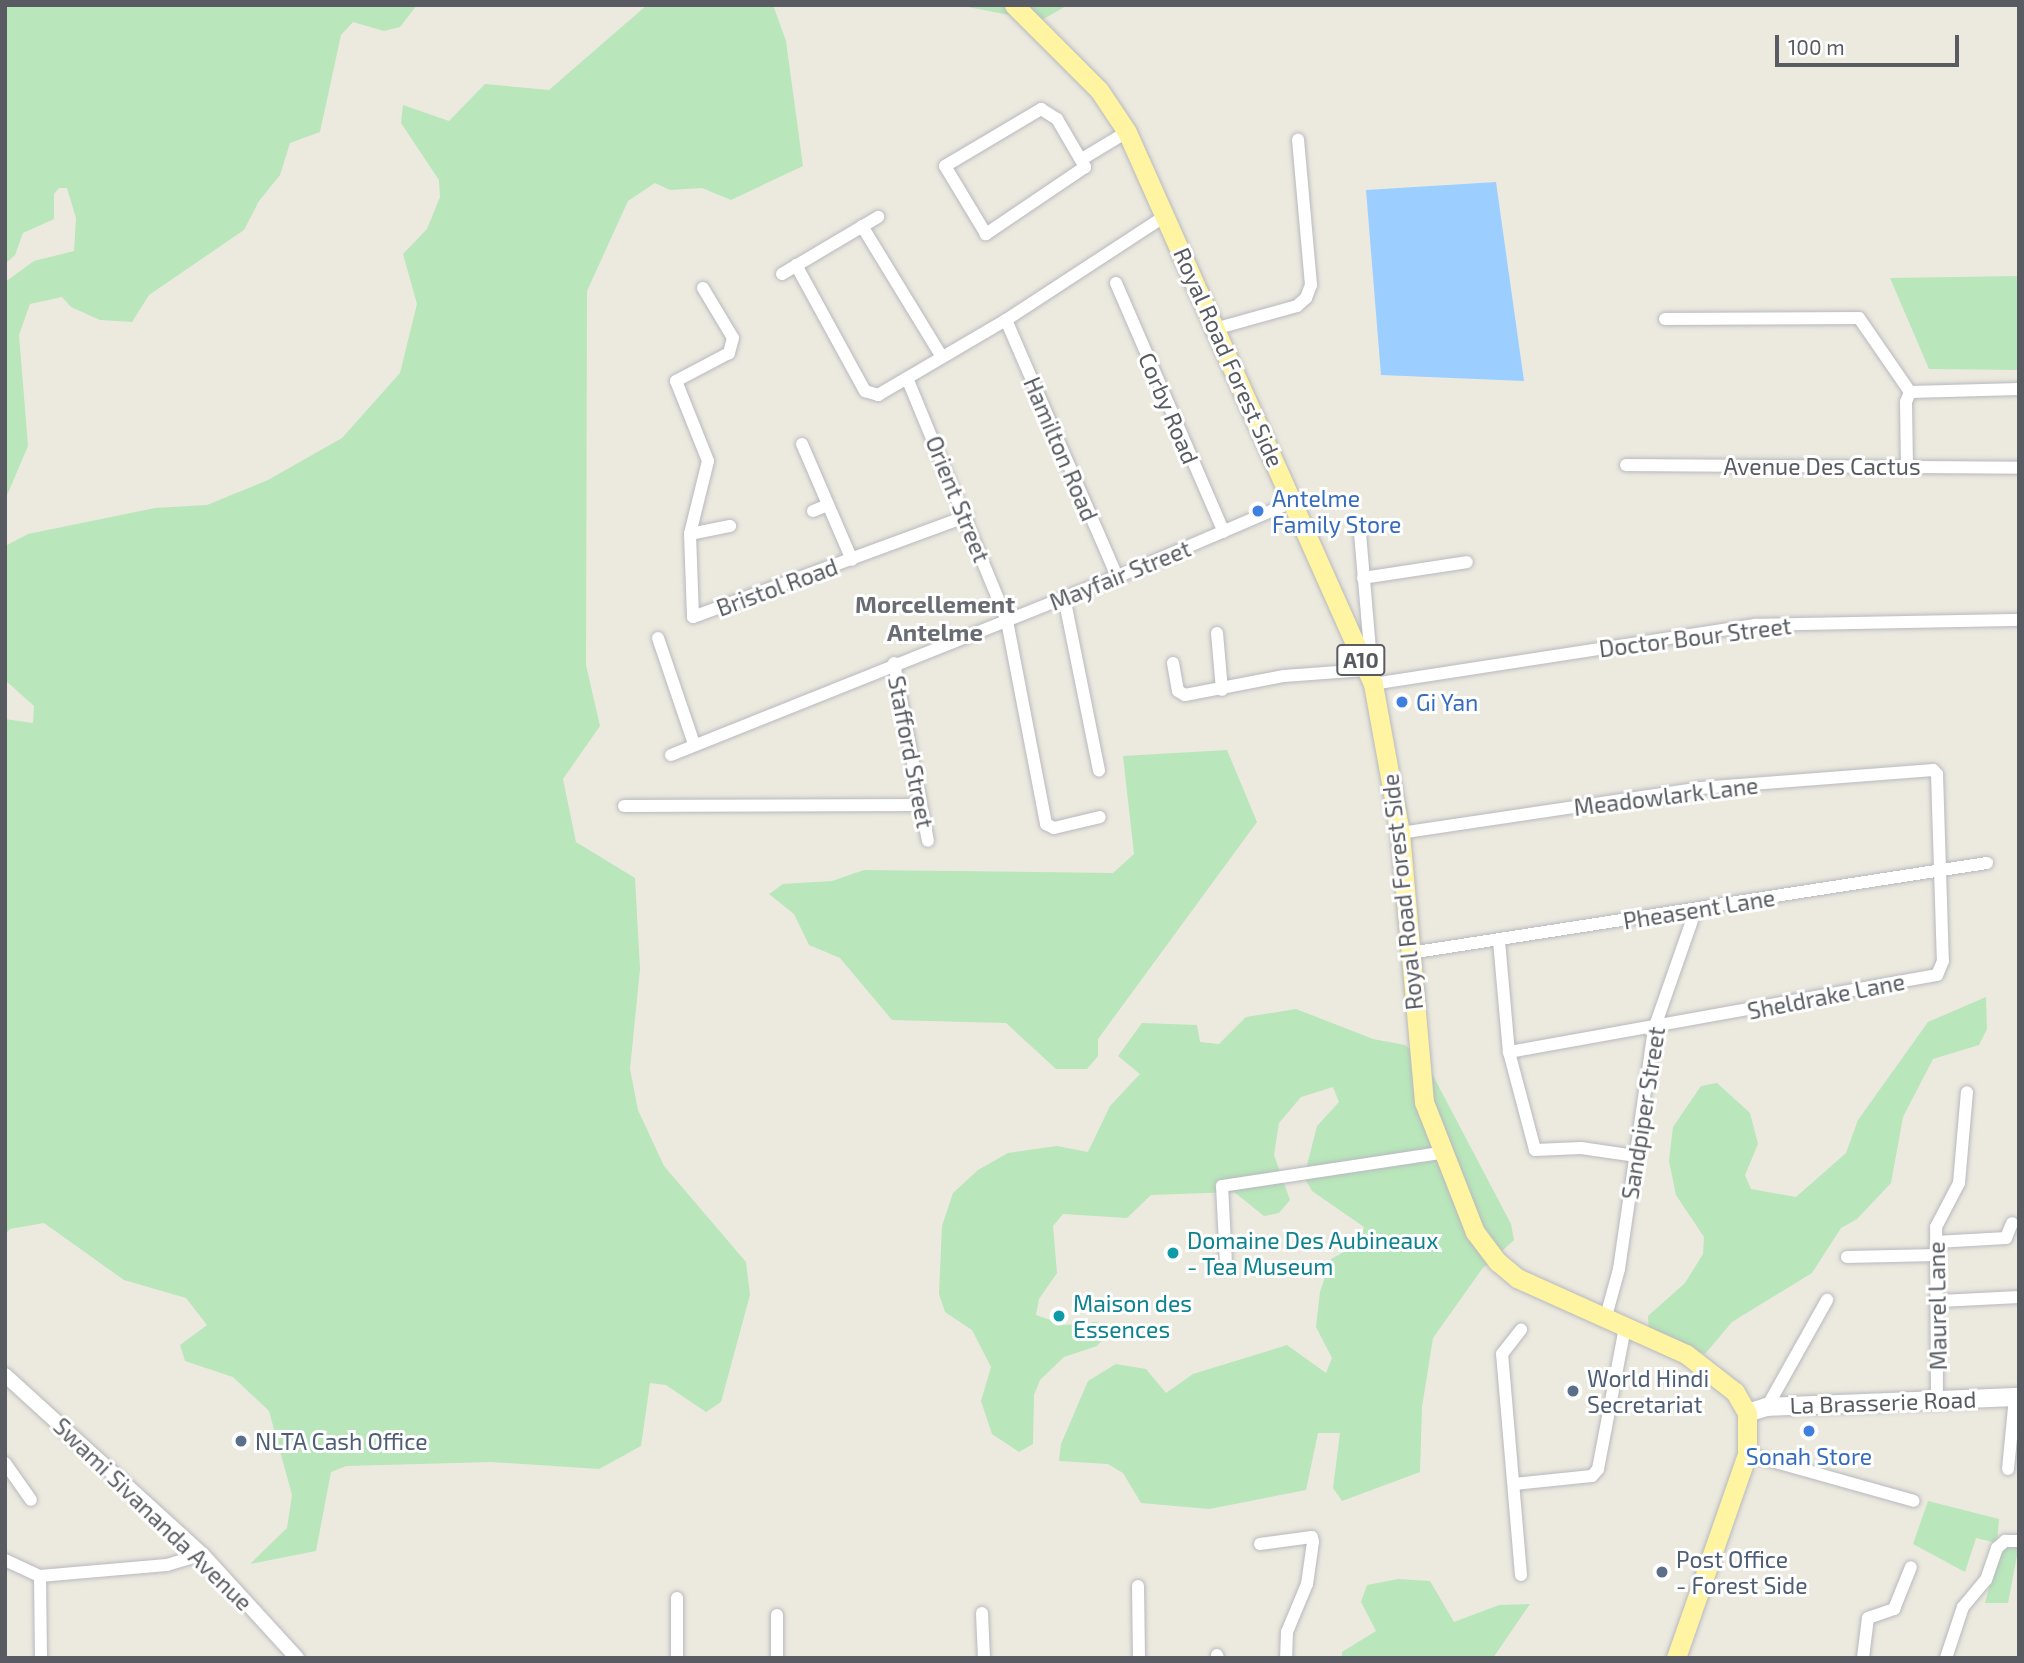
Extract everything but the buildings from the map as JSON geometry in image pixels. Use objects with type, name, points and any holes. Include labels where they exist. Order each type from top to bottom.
[{"type":"main road","name":"Royal Road Forest Side","points":[[1014,5],[1099,90],[1127,132],[1218,328],[1369,677],[1400,833],[1424,1102],[1441,1153],[1475,1232],[1498,1262],[1540,1290],[1686,1354],[1735,1392],[1747,1413],[1747,1454],[1676,1658]]},
{"type":"main road","name":"La Brasserie Road","points":[[1747,1413],[1767,1407],[2017,1397]]},
{"type":"street","points":[[1041,109],[1057,119],[1082,159],[1083,169],[986,234],[946,171],[948,162],[1041,109]]},
{"type":"street","points":[[1082,159],[1127,132]]},
{"type":"street","points":[[1218,328],[1297,306],[1306,298],[1311,285],[1298,140]]},
{"type":"street","points":[[796,265],[865,391],[878,395],[1006,320],[1165,216]]},
{"type":"street","points":[[782,274],[878,217]]},
{"type":"street","points":[[862,226],[942,358]]},
{"type":"street","name":"Corby Road","points":[[1116,283],[1224,532]]},
{"type":"street","name":"Bristol Road","points":[[703,288],[733,338],[733,346],[729,353],[681,376],[675,389],[708,461],[690,534],[693,617],[967,516]]},
{"type":"street","points":[[1665,319],[1859,318],[1910,392]]},
{"type":"street","name":"Hamilton Road","points":[[1006,320],[1117,577]]},
{"type":"street","name":"Orient Street","points":[[907,378],[967,516],[1007,621],[1046,824],[1054,828],[1100,817]]},
{"type":"street","points":[[1910,392],[2019,389]]},
{"type":"street","points":[[1907,467],[1906,402],[1910,392]]},
{"type":"street","points":[[802,444],[852,560]]},
{"type":"street","name":"Avenue Des Cactus","points":[[1626,465],[2019,468]]},
{"type":"street","name":"Mayfair Street","points":[[671,755],[894,663],[1117,577],[1294,501]]},
{"type":"street","points":[[813,511],[828,505]]},
{"type":"street","points":[[690,534],[730,526]]},
{"type":"street","points":[[1360,533],[1369,677]]},
{"type":"street","points":[[1363,578],[1467,562]]},
{"type":"street","points":[[1065,597],[1099,771]]},
{"type":"street","name":"Doctor Bour Street","points":[[1173,663],[1181,694],[1222,690],[1284,676],[1369,677],[1755,625],[2019,620]]},
{"type":"street","points":[[1216,633],[1222,690]]},
{"type":"street","points":[[658,638],[694,744]]},
{"type":"street","name":"Stafford Street","points":[[894,663],[928,841]]},
{"type":"street","name":"Meadowlark Lane","points":[[1400,833],[1700,788],[1933,770]]},
{"type":"street","name":"Sheldrake Lane","points":[[1509,1052],[1654,1029],[1937,975],[1943,961],[1937,872],[1937,774],[1933,770]]},
{"type":"street","points":[[624,806],[921,805]]},
{"type":"street","name":"Pheasent Lane","points":[[1410,953],[1987,863]]},
{"type":"street","name":"Sandpiper Street","points":[[1605,1320],[1619,1269],[1654,1029],[1696,909]]},
{"type":"street","points":[[1499,941],[1509,1052],[1535,1150],[1581,1148],[1636,1156]]},
{"type":"street","name":"Maurel Lane","points":[[1937,1399],[1940,1301],[1936,1227],[1959,1183],[1966,1092]]},
{"type":"street","points":[[1226,1264],[1222,1186],[1441,1153]]},
{"type":"street","points":[[1847,1257],[2006,1238],[2011,1223]]},
{"type":"street","points":[[1940,1301],[2019,1297]]},
{"type":"street","points":[[1767,1407],[1827,1300]]},
{"type":"street","points":[[1514,1484],[1592,1476],[1598,1469],[1625,1328]]},
{"type":"street","points":[[1521,1330],[1502,1354],[1521,1575]]},
{"type":"street","name":"Swami Sivananda Avenue","points":[[5,1375],[202,1554],[297,1658]]},
{"type":"street","points":[[2008,1469],[2017,1397]]},
{"type":"street","points":[[1747,1454],[1914,1502]]},
{"type":"street","points":[[5,1464],[31,1500]]},
{"type":"street","points":[[1259,1544],[1312,1537],[1307,1584],[1287,1632],[1286,1658]]},
{"type":"street","points":[[1946,1658],[1963,1607],[1986,1580],[1999,1544],[2019,1541]]},
{"type":"street","points":[[5,1560],[40,1576],[167,1565],[202,1554]]},
{"type":"street","points":[[1863,1658],[1868,1618],[1894,1609],[1911,1567]]},
{"type":"street","points":[[40,1576],[40,1658]]},
{"type":"street","points":[[1138,1586],[1139,1658]]},
{"type":"street","points":[[677,1598],[677,1658]]},
{"type":"street","points":[[982,1613],[984,1658]]},
{"type":"street","points":[[777,1615],[777,1658]]},
{"type":"green space","points":[[5,5],[417,5],[400,27],[384,31],[353,22],[341,35],[320,132],[290,143],[280,175],[259,201],[244,230],[149,295],[132,322],[100,320],[71,307],[62,297],[30,304],[19,335],[28,446],[5,500],[5,282],[34,261],[74,251],[76,218],[67,188],[59,188],[54,194],[54,219],[23,233],[15,255],[5,264]]},
{"type":"green space","points":[[647,5],[773,5],[786,41],[803,166],[731,200],[702,188],[670,190],[655,183],[628,201],[587,291],[586,665],[600,726],[563,779],[576,842],[635,878],[640,969],[630,1069],[638,1110],[664,1166],[746,1262],[750,1295],[721,1402],[706,1412],[666,1385],[650,1383],[641,1446],[599,1469],[491,1462],[346,1466],[331,1472],[316,1551],[250,1564],[287,1528],[292,1495],[269,1411],[233,1377],[185,1361],[180,1345],[207,1325],[186,1298],[124,1280],[44,1223],[10,1229],[5,1234],[5,719],[33,723],[34,706],[5,680],[5,546],[28,534],[155,508],[207,505],[268,480],[342,438],[400,373],[417,304],[403,254],[427,229],[440,197],[439,180],[401,123],[403,105],[449,121],[485,84],[549,90]]},
{"type":"green space","points":[[958,5],[1068,5],[1040,21]]},
{"type":"green space","points":[[2019,276],[2019,370],[1929,369],[1890,278]]},
{"type":"green space","points":[[1227,750],[1257,822],[1098,1039],[1098,1056],[1087,1069],[1056,1069],[1006,1023],[892,1020],[840,958],[809,945],[794,914],[769,894],[783,884],[832,881],[864,870],[1113,873],[1134,854],[1123,756]]},
{"type":"green space","points":[[1986,997],[1987,1029],[1979,1045],[1933,1059],[1903,1117],[1891,1183],[1857,1219],[1841,1228],[1812,1273],[1732,1322],[1705,1354],[1649,1334],[1648,1316],[1685,1283],[1703,1254],[1704,1237],[1676,1195],[1669,1161],[1673,1127],[1701,1086],[1717,1083],[1750,1113],[1758,1144],[1745,1175],[1751,1189],[1796,1197],[1846,1153],[1858,1120],[1928,1022]]},
{"type":"green space","points":[[1296,1009],[1373,1039],[1405,1045],[1428,1066],[1511,1224],[1514,1240],[1482,1269],[1433,1338],[1422,1407],[1420,1472],[1342,1501],[1333,1488],[1340,1433],[1318,1433],[1306,1490],[1209,1509],[1141,1503],[1123,1473],[1108,1464],[1059,1461],[1061,1444],[1088,1381],[1116,1364],[1146,1369],[1166,1393],[1193,1374],[1287,1345],[1326,1373],[1332,1358],[1316,1327],[1320,1292],[1331,1259],[1359,1244],[1364,1227],[1312,1191],[1304,1177],[1317,1126],[1339,1102],[1333,1087],[1301,1097],[1279,1123],[1274,1155],[1290,1200],[1279,1213],[1264,1216],[1234,1192],[1151,1195],[1127,1218],[1063,1214],[1053,1226],[1057,1273],[1039,1299],[1036,1315],[1065,1325],[1097,1322],[1108,1334],[1097,1346],[1064,1357],[1040,1380],[1034,1395],[1033,1444],[1019,1452],[992,1434],[981,1401],[991,1367],[972,1330],[945,1312],[939,1294],[942,1226],[953,1193],[978,1170],[1008,1153],[1057,1146],[1088,1152],[1110,1106],[1140,1074],[1118,1056],[1142,1023],[1197,1025],[1200,1042],[1219,1044],[1246,1017]]},
{"type":"green space","points":[[1928,1501],[1999,1519],[1997,1543],[1976,1538],[1965,1572],[1913,1544]]},
{"type":"green space","points":[[2019,1545],[2008,1603],[1985,1603],[2000,1547]]},
{"type":"green space","points":[[1398,1579],[1430,1581],[1454,1622],[1499,1605],[1530,1604],[1493,1658],[1342,1658],[1342,1652],[1376,1631],[1361,1602],[1367,1585]]},
{"type":"water","points":[[1496,182],[1524,381],[1381,375],[1366,190]]},
{"type":"place","name":"Antelme Family Store","points":[[1258,511]]},
{"type":"place","name":"Gi Yan","points":[[1402,702]]},
{"type":"place","name":"Domaine Des Aubineaux - Tea Museum","points":[[1173,1253]]},
{"type":"place","name":"Maison des Essences","points":[[1059,1316]]},
{"type":"place","name":"World Hindi Secretariat","points":[[1573,1391]]},
{"type":"place","name":"Sonah Store","points":[[1809,1431]]},
{"type":"place","name":"NLTA Cash Office","points":[[241,1441]]},
{"type":"place","name":"Post Office - Forest Side","points":[[1662,1572]]},
{"type":"district","name":"Morcellement Antelme","points":[[935,618]]}]
